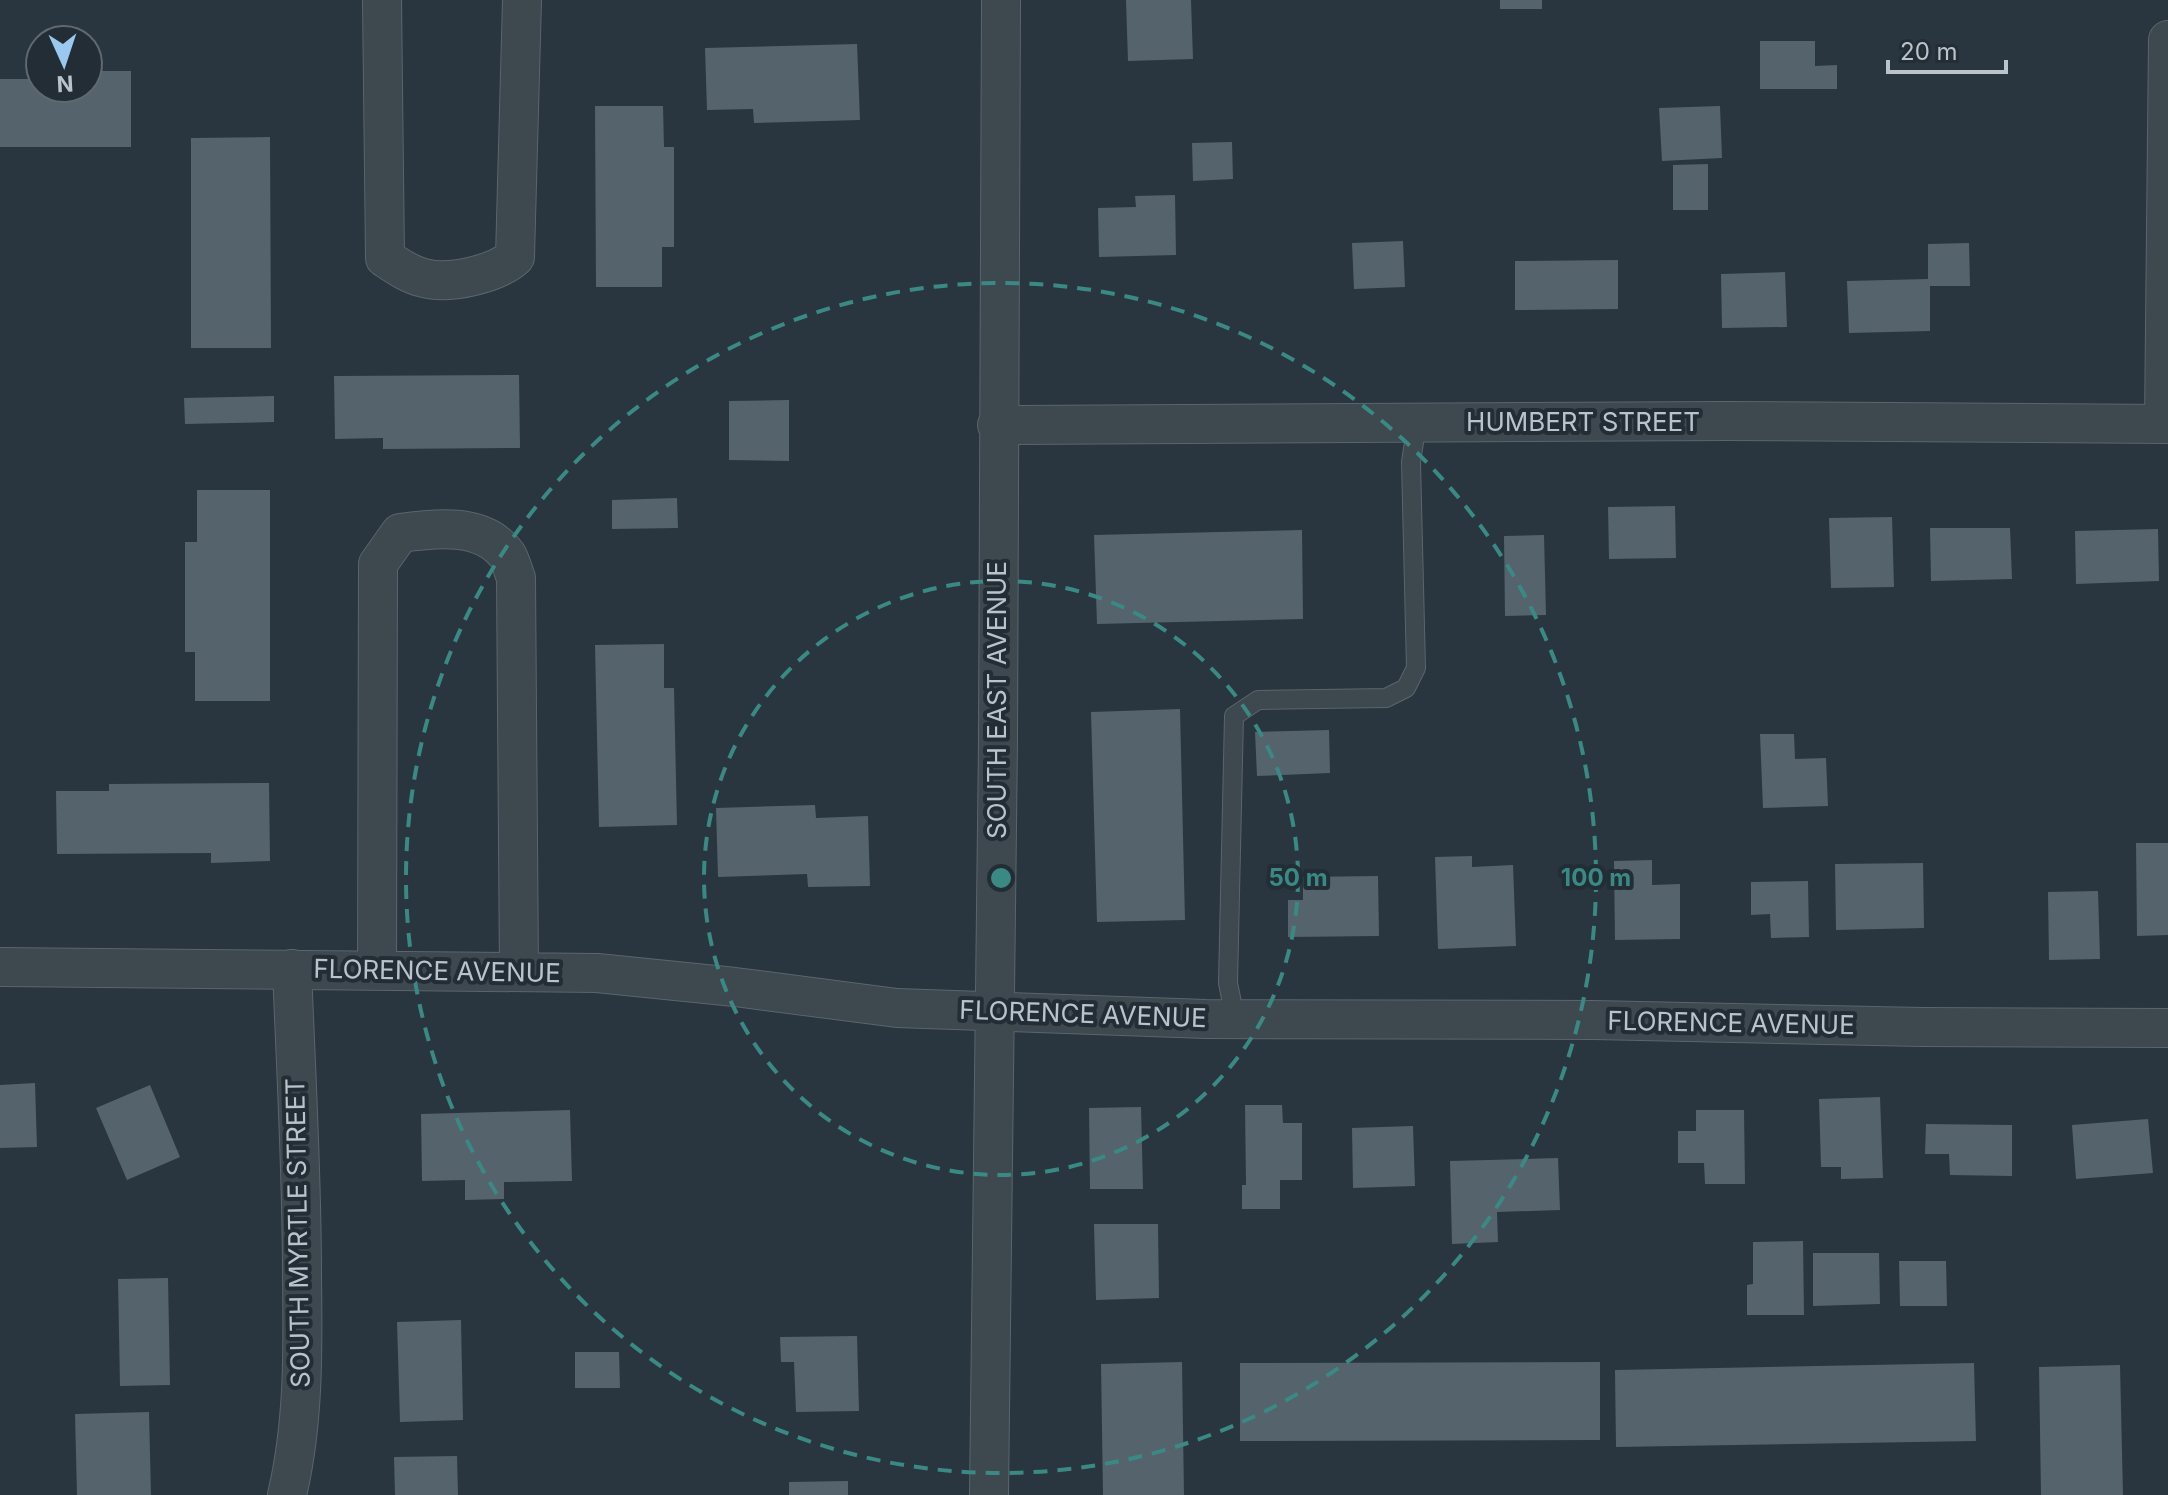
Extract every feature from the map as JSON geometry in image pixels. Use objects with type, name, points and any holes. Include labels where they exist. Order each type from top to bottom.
[{"type":"street","points":[[382,0],[385,258],[427,279],[477,275],[503,267],[515,257],[522,0]]},
{"type":"street","name":"SOUTH EAST AVENUE","points":[[989,1495],[998,742],[1001,0]]},
{"type":"street","points":[[2166,424],[2168,40]]},
{"type":"street","name":"HUMBERT STREET","points":[[997,425],[1725,421],[2166,424]]},
{"type":"street","points":[[377,970],[378,564],[400,533],[443,527],[486,537],[507,555],[516,578],[519,972]]},
{"type":"street","name":"FLORENCE AVENUE","points":[[0,967],[519,972],[656,977],[897,1008],[1235,1018],[1579,1019],[1922,1027],[2168,1028]]},
{"type":"street","name":"SOUTH MYRTLE STREET","points":[[287,1495],[299,1422],[303,1372],[302,1192],[292,969]]},
{"type":"lane","points":[[1235,1018],[1228,983],[1234,716],[1258,700],[1386,698],[1406,688],[1416,668],[1411,462],[1417,422]]},
{"type":"building","points":[[1126,0],[1191,0],[1193,59],[1128,61]]},
{"type":"building","points":[[1500,0],[1542,0],[1542,9],[1500,9]]},
{"type":"building","points":[[1760,41],[1815,41],[1815,66],[1837,65],[1837,89],[1760,89]]},
{"type":"building","points":[[857,44],[860,120],[754,123],[753,109],[707,110],[705,48]]},
{"type":"building","points":[[104,71],[131,71],[131,147],[0,147],[0,79],[24,79],[24,104],[104,104]]},
{"type":"building","points":[[595,106],[663,106],[664,147],[674,147],[674,247],[662,247],[662,287],[596,287]]},
{"type":"building","points":[[1720,106],[1722,158],[1662,161],[1659,108]]},
{"type":"building","points":[[270,137],[271,348],[191,348],[191,138]]},
{"type":"building","points":[[1232,142],[1233,179],[1193,181],[1192,143]]},
{"type":"building","points":[[1708,164],[1708,210],[1673,210],[1673,165]]},
{"type":"building","points":[[1175,195],[1176,255],[1099,257],[1098,208],[1136,207],[1135,196]]},
{"type":"building","points":[[1403,241],[1405,287],[1354,289],[1352,243]]},
{"type":"building","points":[[1969,243],[1970,286],[1930,286],[1930,331],[1849,333],[1847,281],[1928,279],[1928,244]]},
{"type":"building","points":[[1618,260],[1618,309],[1515,310],[1515,261]]},
{"type":"building","points":[[1785,272],[1787,327],[1722,328],[1721,274]]},
{"type":"building","points":[[519,375],[520,448],[383,449],[383,438],[335,439],[334,376]]},
{"type":"building","points":[[274,396],[274,422],[185,424],[184,398]]},
{"type":"building","points":[[789,400],[789,461],[729,460],[729,401]]},
{"type":"building","points":[[197,490],[270,490],[270,701],[195,701],[195,652],[185,652],[185,542],[197,542]]},
{"type":"building","points":[[677,498],[678,528],[612,529],[612,500]]},
{"type":"building","points":[[1675,506],[1676,558],[1609,559],[1608,507]]},
{"type":"building","points":[[1892,517],[1894,587],[1831,588],[1829,518]]},
{"type":"building","points":[[1930,528],[2010,528],[2012,579],[1931,581]]},
{"type":"building","points":[[2158,529],[2159,581],[2076,584],[2075,531]]},
{"type":"building","points":[[1302,530],[1303,619],[1097,624],[1094,535]]},
{"type":"building","points":[[1544,535],[1546,615],[1505,616],[1504,536]]},
{"type":"building","points":[[664,644],[664,688],[674,688],[677,825],[599,827],[595,645]]},
{"type":"building","points":[[1180,709],[1185,920],[1097,922],[1091,712]]},
{"type":"building","points":[[1329,730],[1330,773],[1257,776],[1255,732]]},
{"type":"building","points":[[1760,734],[1794,734],[1795,759],[1826,758],[1828,806],[1763,808]]},
{"type":"building","points":[[269,783],[270,861],[211,863],[211,853],[57,854],[56,791],[109,791],[109,784]]},
{"type":"building","points":[[815,805],[816,818],[868,816],[870,886],[808,887],[807,874],[718,877],[716,808]]},
{"type":"building","points":[[2136,843],[2168,843],[2168,935],[2137,936]]},
{"type":"building","points":[[1472,856],[1472,867],[1513,865],[1516,946],[1438,949],[1435,857]]},
{"type":"building","points":[[1652,860],[1652,885],[1680,884],[1680,939],[1615,940],[1614,861]]},
{"type":"building","points":[[1923,863],[1924,928],[1836,930],[1835,864]]},
{"type":"building","points":[[1378,876],[1379,936],[1288,937],[1288,900],[1303,900],[1303,877]]},
{"type":"building","points":[[1808,881],[1809,937],[1771,938],[1770,914],[1751,915],[1751,882]]},
{"type":"building","points":[[2098,891],[2100,959],[2049,960],[2048,892]]},
{"type":"building","points":[[35,1083],[37,1147],[0,1148],[0,1085]]},
{"type":"building","points":[[150,1085],[180,1157],[127,1180],[96,1108]]},
{"type":"building","points":[[1880,1097],[1883,1178],[1841,1179],[1841,1167],[1821,1167],[1819,1099]]},
{"type":"building","points":[[1245,1105],[1282,1105],[1283,1123],[1302,1123],[1302,1180],[1280,1180],[1280,1209],[1242,1209],[1242,1185],[1246,1185]]},
{"type":"building","points":[[1141,1107],[1143,1189],[1090,1189],[1089,1108]]},
{"type":"building","points":[[570,1110],[572,1181],[504,1182],[504,1199],[465,1200],[465,1180],[422,1181],[421,1114]]},
{"type":"building","points":[[1696,1110],[1744,1110],[1745,1184],[1705,1184],[1704,1163],[1678,1163],[1678,1131],[1696,1131]]},
{"type":"building","points":[[2148,1119],[2153,1173],[2076,1179],[2072,1125]]},
{"type":"building","points":[[1926,1124],[2012,1125],[2012,1176],[1950,1175],[1949,1154],[1925,1154]]},
{"type":"building","points":[[1413,1126],[1415,1186],[1353,1188],[1352,1128]]},
{"type":"building","points":[[1558,1158],[1560,1210],[1497,1212],[1498,1242],[1452,1244],[1450,1161]]},
{"type":"building","points":[[1094,1224],[1158,1224],[1159,1298],[1096,1300]]},
{"type":"building","points":[[1803,1241],[1804,1315],[1747,1315],[1747,1285],[1753,1284],[1753,1242]]},
{"type":"building","points":[[1813,1253],[1879,1253],[1880,1304],[1813,1306]]},
{"type":"building","points":[[1899,1261],[1946,1261],[1947,1306],[1900,1306]]},
{"type":"building","points":[[168,1278],[170,1385],[120,1386],[118,1279]]},
{"type":"building","points":[[461,1320],[463,1420],[400,1422],[397,1322]]},
{"type":"building","points":[[857,1336],[859,1411],[796,1412],[794,1362],[781,1362],[780,1337]]},
{"type":"building","points":[[575,1352],[619,1352],[620,1388],[575,1388]]},
{"type":"building","points":[[1182,1362],[1184,1495],[1103,1495],[1101,1364]]},
{"type":"building","points":[[1600,1362],[1600,1440],[1240,1441],[1240,1363]]},
{"type":"building","points":[[1974,1363],[1976,1441],[1616,1447],[1615,1370]]},
{"type":"building","points":[[2120,1365],[2123,1495],[2041,1495],[2039,1367]]},
{"type":"building","points":[[149,1412],[151,1495],[77,1495],[75,1414]]},
{"type":"building","points":[[457,1456],[458,1495],[395,1495],[394,1457]]},
{"type":"building","points":[[848,1481],[848,1495],[789,1495],[789,1482]]}]
